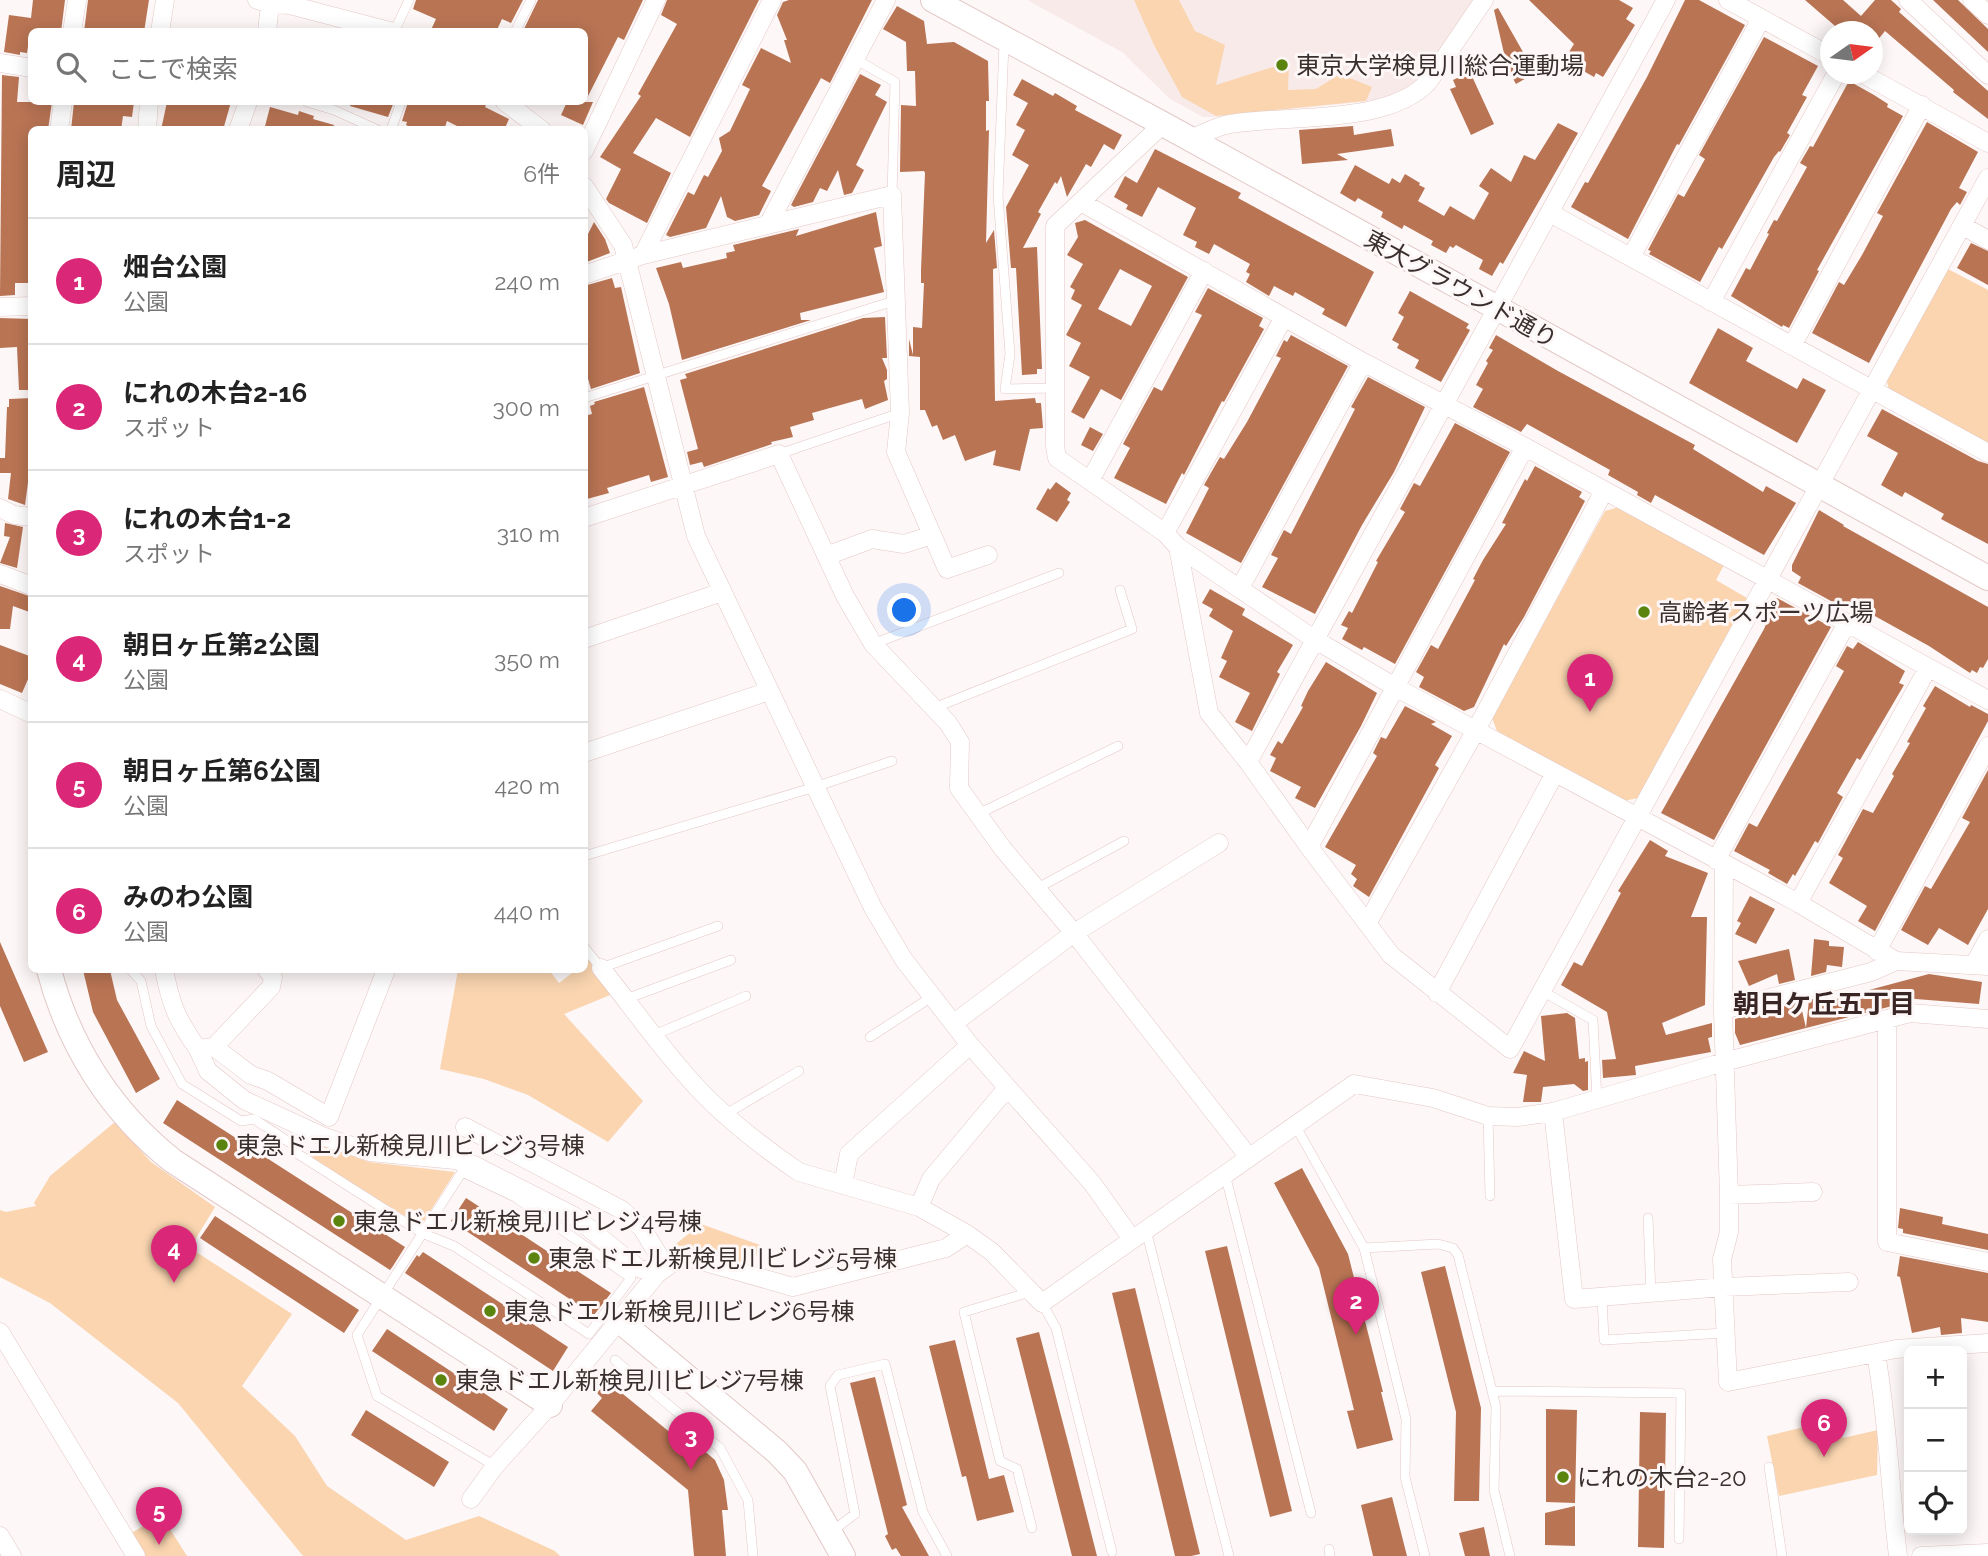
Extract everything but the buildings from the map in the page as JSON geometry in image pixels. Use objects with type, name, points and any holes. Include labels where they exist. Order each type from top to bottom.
[{"type":"street","points":[[73,28],[77,0]]},
{"type":"street","points":[[161,28],[165,0]]},
{"type":"street","points":[[588,143],[656,0]]},
{"type":"street","points":[[635,258],[772,0]]},
{"type":"street","points":[[769,223],[886,0]]},
{"type":"street","name":"東大グラウンド通り","points":[[933,0],[1988,578]]},
{"type":"street","points":[[1189,139],[1228,124],[1359,112],[1402,102],[1421,91],[1429,82],[1484,0]]},
{"type":"street","points":[[1248,762],[1665,0]]},
{"type":"street","points":[[1728,0],[1820,51]]},
{"type":"street","points":[[1908,0],[1988,75]]},
{"type":"street","points":[[1972,0],[1988,15]]},
{"type":"street","points":[[267,28],[264,2],[291,2],[379,28]]},
{"type":"street","points":[[1631,257],[1761,19]]},
{"type":"street","points":[[0,63],[28,67]]},
{"type":"street","points":[[1711,302],[1831,84]]},
{"type":"street","points":[[1883,84],[1988,143]]},
{"type":"street","points":[[60,126],[63,105]]},
{"type":"street","points":[[147,126],[149,105]]},
{"type":"street","points":[[239,126],[247,105]]},
{"type":"street","points":[[509,105],[537,126]]},
{"type":"street","points":[[1792,346],[1922,105]]},
{"type":"street","points":[[1163,124],[1055,226],[1058,458],[1165,533],[1178,547],[1314,639],[1395,687],[1798,903],[1896,961],[1981,965],[1988,939]]},
{"type":"street","points":[[1178,547],[1209,713],[1391,955],[1510,1049],[1988,178]]},
{"type":"street","points":[[588,192],[623,245],[635,258],[655,375],[696,536],[873,908],[904,960],[970,1045],[1139,1234]]},
{"type":"street","points":[[588,274],[635,258],[769,223],[892,195],[900,413],[896,452],[947,569],[988,555]]},
{"type":"street","points":[[1081,202],[1363,362],[1525,447],[1988,700]]},
{"type":"street","points":[[1550,213],[1988,453]]},
{"type":"street","points":[[1963,226],[1988,240]]},
{"type":"street","points":[[1091,479],[1204,271]]},
{"type":"street","points":[[0,307],[28,306]]},
{"type":"street","points":[[1165,533],[1284,317]]},
{"type":"street","points":[[1240,588],[1363,362]]},
{"type":"street","points":[[1309,847],[1525,447]]},
{"type":"street","points":[[588,517],[779,454],[845,596],[873,644],[948,723],[960,742],[959,788],[1003,849],[1074,933],[1248,1156]]},
{"type":"street","points":[[1368,922],[1476,730],[1604,491]]},
{"type":"street","points":[[0,508],[14,515],[28,517]]},
{"type":"street","points":[[826,556],[872,539],[905,544],[932,535]]},
{"type":"street","points":[[0,574],[28,584]]},
{"type":"street","points":[[588,638],[722,593]]},
{"type":"street","points":[[1847,622],[1720,863],[1729,1195],[1729,1232],[1723,1259],[1728,1382],[1896,1349],[1988,1343]]},
{"type":"street","points":[[1798,903],[1927,668]]},
{"type":"street","points":[[588,752],[769,691]]},
{"type":"street","points":[[0,699],[28,711]]},
{"type":"street","points":[[1877,951],[1988,747]]},
{"type":"street","points":[[1437,993],[1555,773]]},
{"type":"street","points":[[954,1023],[1074,933],[1219,843]]},
{"type":"street","points":[[1723,1010],[1871,972],[1896,961]]},
{"type":"street","points":[[601,968],[686,1075],[739,1127],[799,1172],[919,1207],[967,1234],[992,1252],[1037,1298],[1139,1234],[1354,1084],[1433,1098],[1488,1116],[1518,1117],[1553,1112],[1724,1062],[1910,1013],[1988,1019]]},
{"type":"street","points":[[50,973],[62,1012],[83,1058],[104,1091],[142,1135],[173,1161],[550,1405]]},
{"type":"street","points":[[164,973],[180,1025],[206,1048],[329,1117],[385,973]]},
{"type":"street","points":[[206,1048],[271,987],[273,977],[270,973]]},
{"type":"street","points":[[1887,1019],[1887,1242],[1988,1262]]},
{"type":"street","points":[[843,1185],[849,1154],[970,1045]]},
{"type":"street","points":[[206,1048],[208,1071],[243,1100],[322,1136],[370,1152],[455,1160],[474,1165],[575,1216],[638,1268],[661,1270]]},
{"type":"street","points":[[919,1207],[931,1179],[1007,1088]]},
{"type":"street","points":[[1553,1112],[1574,1299],[1724,1287],[1849,1282]]},
{"type":"street","points":[[465,1127],[622,1210],[642,1228],[661,1270]]},
{"type":"street","points":[[1729,1195],[1813,1192]]},
{"type":"street","points":[[471,1499],[495,1466],[550,1405],[661,1270],[678,1258],[691,1258],[793,1287],[947,1248],[967,1234]]},
{"type":"street","points":[[620,1321],[777,1452],[795,1471],[842,1556]]},
{"type":"street","points":[[0,1332],[136,1556]]},
{"type":"street","points":[[1876,1354],[1885,1403],[1889,1480],[1898,1556]]},
{"type":"street","points":[[0,1536],[12,1556]]},
{"type":"street","points":[[1921,1556],[1988,1553]]},
{"type":"lane","points":[[395,28],[409,0]]},
{"type":"lane","points":[[518,28],[531,0]]},
{"type":"lane","points":[[1004,39],[998,195],[1010,354],[1005,389],[1055,388]]},
{"type":"lane","points":[[855,59],[895,82],[892,195]]},
{"type":"lane","points":[[317,105],[369,126]]},
{"type":"lane","points":[[392,126],[400,105]]},
{"type":"lane","points":[[588,397],[897,300]]},
{"type":"lane","points":[[779,454],[900,413]]},
{"type":"lane","points":[[873,644],[1059,573]]},
{"type":"lane","points":[[934,708],[1132,629],[1120,590]]},
{"type":"lane","points":[[978,814],[1118,746]]},
{"type":"lane","points":[[588,855],[816,787],[892,761]]},
{"type":"lane","points":[[1036,889],[1124,841]]},
{"type":"lane","points":[[588,952],[601,968],[718,926]]},
{"type":"lane","points":[[626,999],[731,960]]},
{"type":"lane","points":[[134,973],[141,981],[151,1026],[182,1084],[241,1121],[254,1119],[295,1146],[298,1154],[422,1233],[454,1246],[589,1334],[631,1278],[514,1197],[462,1172],[422,1233],[357,1335],[377,1396],[495,1466]]},
{"type":"lane","points":[[1542,991],[1593,1020],[1597,1100]]},
{"type":"lane","points":[[654,1035],[746,996]]},
{"type":"lane","points":[[870,1037],[933,996]]},
{"type":"lane","points":[[726,1114],[799,1071]]},
{"type":"lane","points":[[1488,1116],[1490,1196]]},
{"type":"lane","points":[[1296,1125],[1364,1248],[1406,1419],[1405,1476],[1425,1556]]},
{"type":"lane","points":[[1225,1174],[1311,1513]]},
{"type":"lane","points":[[1648,1218],[1651,1293]]},
{"type":"lane","points":[[1139,1234],[1229,1556]]},
{"type":"lane","points":[[1364,1248],[1438,1244],[1453,1248],[1461,1264],[1496,1407],[1494,1490],[1510,1556]]},
{"type":"lane","points":[[1602,1297],[1604,1340],[1726,1333]]},
{"type":"lane","points":[[1032,1528],[1017,1469],[1000,1461],[964,1312],[1037,1298],[1056,1328],[1112,1552]]},
{"type":"lane","points":[[615,1360],[720,1448],[748,1500],[753,1556]]},
{"type":"lane","points":[[830,1534],[855,1514],[830,1386],[838,1375],[885,1364],[923,1513],[947,1556]]},
{"type":"lane","points":[[1493,1391],[1681,1393],[1679,1539]]},
{"type":"lane","points":[[1769,1467],[1782,1556]]},
{"type":"shaded area","name":"東京大学検見川総合運動場","points":[[1027,0],[1474,0],[1419,79],[1412,86],[1386,99],[1203,117],[1170,99],[1122,52]]},
{"type":"shaded area","points":[[1134,0],[1179,0],[1195,31],[1225,45],[1216,85],[1289,62],[1288,90],[1316,89],[1340,74],[1372,87],[1366,101],[1216,116],[1182,97]]},
{"type":"shaded area","points":[[1948,269],[1988,290],[1988,445],[1890,394],[1886,378]]},
{"type":"shaded area","points":[[1619,507],[1724,565],[1716,580],[1747,598],[1638,798],[1623,801],[1497,731],[1492,718],[1605,511]]},
{"type":"shaded area","points":[[588,961],[615,993],[564,1014],[643,1101],[608,1142],[528,1095],[484,1079],[440,1069],[457,973],[551,973],[559,983],[572,973],[588,973]]},
{"type":"shaded area","points":[[115,1122],[151,1162],[215,1207],[190,1248],[292,1314],[242,1386],[295,1436],[327,1486],[406,1540],[479,1516],[555,1551],[560,1556],[303,1556],[178,1403],[50,1303],[0,1277],[0,1210],[6,1212],[36,1206],[34,1203],[50,1176]]},
{"type":"shaded area","points":[[320,1144],[369,1162],[455,1172],[424,1221],[416,1223],[312,1158]]},
{"type":"shaded area","points":[[701,1224],[760,1245],[752,1269],[672,1247]]},
{"type":"shaded area","points":[[1838,1419],[1843,1438],[1878,1430],[1877,1475],[1779,1496],[1767,1436]]},
{"type":"shaded area","points":[[161,1515],[187,1556],[144,1556],[130,1534]]},
{"type":"place","name":"東京大学検見川総合運動場","points":[[1282,65]]},
{"type":"place","name":"高齢者スポーツ広場","points":[[1644,612]]},
{"type":"place","name":"畑台公園","points":[[1590,712]]},
{"type":"place","name":"東急ドエル新検見川ビレジ3号棟","points":[[222,1145]]},
{"type":"place","name":"東急ドエル新検見川ビレジ4号棟","points":[[339,1221]]},
{"type":"place","name":"東急ドエル新検見川ビレジ5号棟","points":[[534,1258]]},
{"type":"place","name":"朝日ヶ丘第2公園","points":[[174,1283]]},
{"type":"place","name":"東急ドエル新検見川ビレジ6号棟","points":[[490,1311]]},
{"type":"place","name":"にれの木台2-16","points":[[1356,1335]]},
{"type":"place","name":"東急ドエル新検見川ビレジ7号棟","points":[[441,1380]]},
{"type":"place","name":"みのわ公園","points":[[1824,1457]]},
{"type":"place","name":"にれの木台1-2","points":[[691,1470]]},
{"type":"place","name":"にれの木台2-20","points":[[1563,1477]]},
{"type":"place","name":"朝日ヶ丘第6公園","points":[[159,1545]]},
{"type":"district","name":"朝日ケ丘五丁目","points":[[1824,1004]]}]
